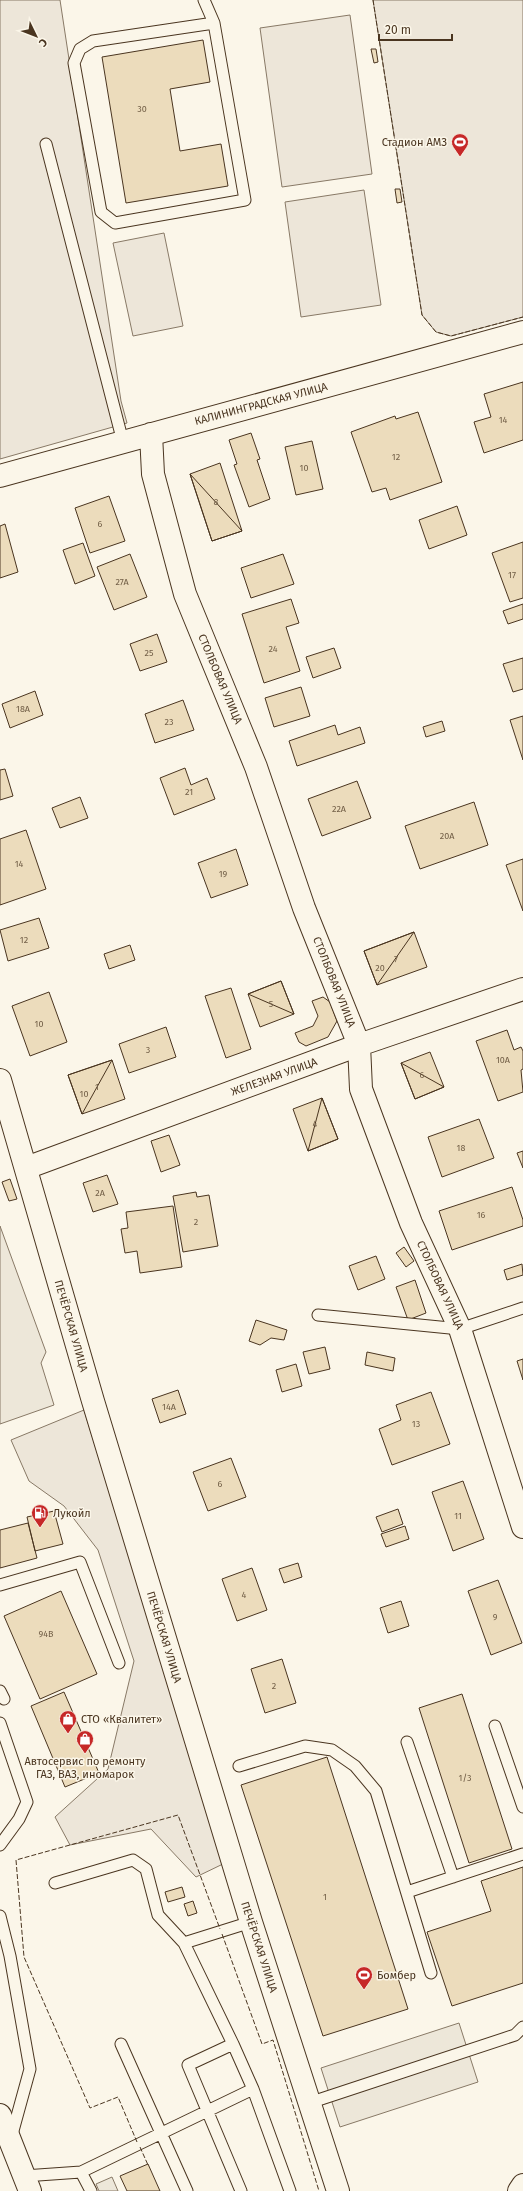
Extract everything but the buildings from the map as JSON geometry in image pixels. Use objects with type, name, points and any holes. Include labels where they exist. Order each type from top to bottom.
[{"type":"street","name":"КАЛИНИНГРАДСКАЯ УЛИЦА","points":[[0,476],[523,332]]},
{"type":"street","name":"СТОЛБОВАЯ УЛИЦА","points":[[151,434],[153,474],[185,594],[256,766],[304,908],[359,1045],[361,1089],[411,1223],[460,1329],[523,1527]]},
{"type":"street","name":"ЖЕЛЕЗНАЯ УЛИЦА","points":[[26,1168],[359,1045],[523,989]]},
{"type":"street","name":"ПЕЧЁРСКАЯ УЛИЦА","points":[[0,1080],[92,1401],[251,1922],[338,2191]]},
{"type":"street","points":[[0,2115],[27,2183]]},
{"type":"street","points":[[518,2191],[523,2185]]},
{"type":"lane","points":[[204,0],[214,23],[245,200],[115,223],[101,212],[74,63],[80,49],[93,41],[214,23]]},
{"type":"lane","points":[[46,144],[123,442]]},
{"type":"lane","points":[[318,1315],[460,1329],[523,1308]]},
{"type":"lane","points":[[0,1585],[80,1562],[120,1663]]},
{"type":"lane","points":[[0,1724],[27,1802],[19,1820],[0,1845]]},
{"type":"lane","points":[[495,1726],[523,1807]]},
{"type":"lane","points":[[407,1742],[452,1878]]},
{"type":"lane","points":[[239,1766],[305,1746],[332,1750],[356,1766],[376,1791],[432,1973]]},
{"type":"lane","points":[[407,1892],[523,1854]]},
{"type":"lane","points":[[55,1883],[133,1860],[146,1869],[158,1915],[184,1943],[254,2089],[290,2191]]},
{"type":"lane","points":[[0,1916],[10,1956],[30,2069],[10,2142]]},
{"type":"lane","points":[[184,1943],[251,1922]]},
{"type":"lane","points":[[309,2103],[515,2035],[523,2026]]},
{"type":"lane","points":[[121,2044],[187,2191]]},
{"type":"lane","points":[[233,2044],[188,2065],[241,2191]]},
{"type":"lane","points":[[27,2183],[81,2172],[254,2089]]},
{"type":"lane","points":[[81,2172],[90,2191]]},
{"type":"shaded area","points":[[0,0],[60,0],[121,401],[127,423],[0,459]]},
{"type":"shaded area","name":"Стадион АМЗ","points":[[373,0],[523,0],[523,317],[451,336],[436,332],[422,315]]},
{"type":"shaded area","points":[[350,15],[372,174],[282,187],[260,28]]},
{"type":"shaded area","points":[[364,190],[381,305],[301,317],[285,202]]},
{"type":"shaded area","points":[[164,233],[183,326],[133,336],[113,243]]},
{"type":"shaded area","points":[[0,1226],[46,1352],[41,1363],[54,1405],[0,1424]]},
{"type":"shaded area","points":[[84,1410],[225,1863],[196,1877],[151,1829],[70,1845],[55,1817],[108,1769],[134,1661],[98,1550],[64,1506],[29,1481],[11,1440]]},
{"type":"shaded area","points":[[459,2023],[478,2082],[340,2127],[321,2068]]},
{"type":"shaded area","points":[[112,2177],[118,2191],[99,2191],[96,2184]]},
{"type":"fence","points":[[373,0],[422,315],[436,332],[451,336],[523,317]]},
{"type":"fence","points":[[137,2142],[118,2097],[90,2108],[24,1957],[16,1860],[178,1815],[220,1929]]},
{"type":"fence","points":[[222,1934],[262,2044],[273,2040],[319,2191]]},
{"type":"fence","points":[[140,2147],[148,2165]]},
{"type":"place","name":"Стадион АМЗ","points":[[460,157]]},
{"type":"place","name":"Лукойл","points":[[40,1528]]},
{"type":"place","name":"СТО «Квалитет»","points":[[68,1734]]},
{"type":"place","name":"Автосервис по ремонту ГАЗ, ВАЗ, иномарок","points":[[85,1754]]},
{"type":"place","name":"Бомбер","points":[[364,1990]]}]
